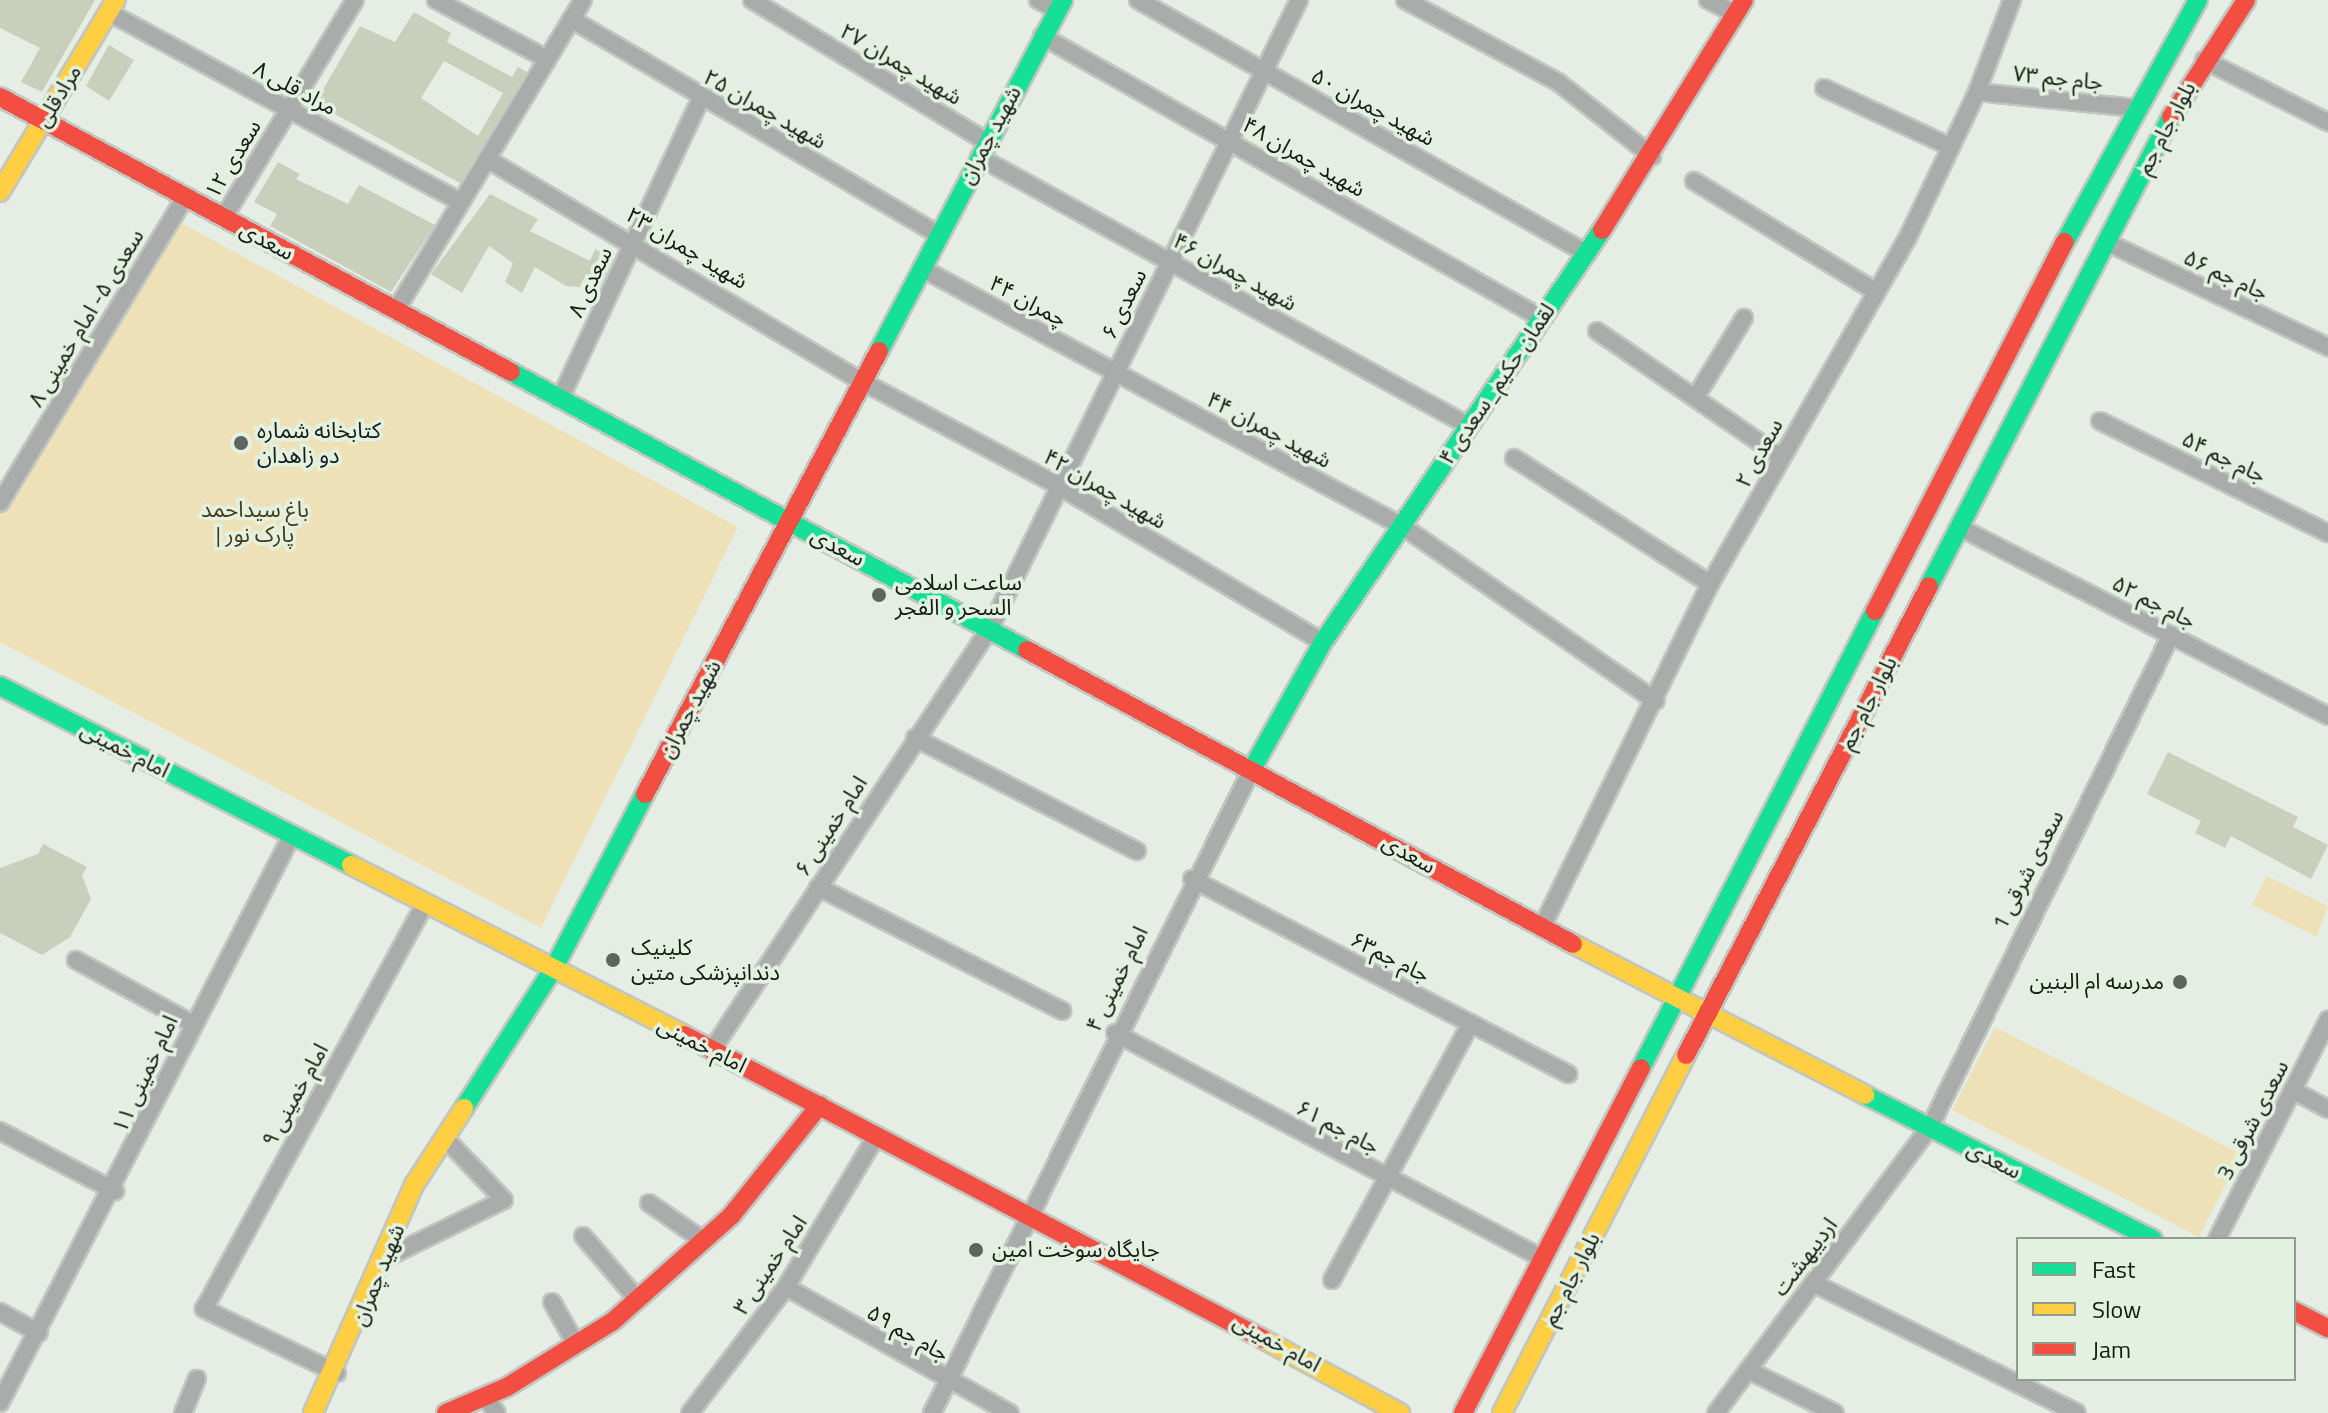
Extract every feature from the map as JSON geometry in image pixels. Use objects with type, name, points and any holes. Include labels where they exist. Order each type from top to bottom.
[{"type":"main road","name":"بلوار جام جم","points":[[1463,1413],[2135,108],[2198,0]]},
{"type":"main road","name":"بلوار جام جم","points":[[1502,1413],[2106,242],[2204,60],[2246,0]]},
{"type":"main road","name":"شهید چمران","points":[[314,1412],[337,1373],[414,1185],[554,968],[1060,5]]},
{"type":"main road","name":"مرادقلی","points":[[0,192],[112,6]]},
{"type":"main road","name":"لقمان حکیم_سعدی ۴","points":[[1252,769],[1323,642],[1652,156],[1740,7]]},
{"type":"main road","name":"سعدی","points":[[0,97],[1707,1016],[2149,1237]]},
{"type":"main road","points":[[2074,226],[2106,242]]},
{"type":"main road","name":"امام خمینی","points":[[0,686],[1029,1213],[1400,1413]]},
{"type":"main road","points":[[446,1413],[484,1396],[576,1344],[638,1300],[704,1241],[820,1105]]},
{"type":"main road","points":[[2296,1312],[2328,1328]]},
{"type":"main road","points":[[314,1412],[332,1413]]},
{"type":"street","name":"سعدی ۱۲","points":[[224,217],[355,0]]},
{"type":"street","points":[[436,0],[547,59]]},
{"type":"street","points":[[396,310],[583,0]]},
{"type":"street","name":"شهید چمران ۲۷","points":[[752,0],[983,149]]},
{"type":"street","points":[[1038,0],[1060,5]]},
{"type":"street","name":"شهید چمران ۵۰","points":[[1138,0],[1586,253]]},
{"type":"street","name":"سعدی ۶","points":[[990,628],[1299,0]]},
{"type":"street","points":[[1405,0],[1558,82],[1652,156]]},
{"type":"street","points":[[1708,0],[1740,7]]},
{"type":"street","name":"سعدی ۲","points":[[1542,927],[1656,701],[1710,584],[1875,291],[1951,147],[1977,92],[2012,0]]},
{"type":"street","name":"مراد قلی ۸","points":[[112,6],[289,110],[461,202]]},
{"type":"street","name":"شهید چمران ۲۵","points":[[571,19],[701,98],[938,234]]},
{"type":"street","name":"شهید چمران ۴۸","points":[[1042,36],[1543,319]]},
{"type":"street","points":[[2204,60],[2328,122]]},
{"type":"street","points":[[1824,88],[1951,147]]},
{"type":"street","name":"جام جم ۷۳","points":[[1977,92],[2135,108]]},
{"type":"street","name":"سعدی ۸","points":[[560,399],[701,98]]},
{"type":"street","name":"شهید چمران ۴۶","points":[[983,149],[1170,261],[1469,426]]},
{"type":"street","name":"شهید چمران ۲۳","points":[[487,159],[634,240],[861,381]]},
{"type":"street","points":[[1694,181],[1875,291]]},
{"type":"street","name":"سعدی ۵- امام خمینی ۸","points":[[0,503],[185,197]]},
{"type":"street","name":"جام جم ۵۶","points":[[2106,242],[2328,347]]},
{"type":"street","name":"چمران ۴۴","points":[[921,268],[1115,373]]},
{"type":"street","points":[[1695,398],[1744,318]]},
{"type":"street","points":[[1597,331],[1781,457]]},
{"type":"street","name":"شهید چمران ۴۴","points":[[1115,373],[1402,526],[1656,701]]},
{"type":"street","name":"شهید چمران ۴۲","points":[[861,381],[1059,486],[1323,642]]},
{"type":"street","name":"جام جم ۵۴","points":[[2100,421],[2328,533]]},
{"type":"street","points":[[1514,458],[1710,584]]},
{"type":"street","name":"جام جم ۵۲","points":[[1959,527],[2328,716]]},
{"type":"street","name":"امام خمینی ۶","points":[[712,1050],[990,628]]},
{"type":"street","name":"سعدی شرقی 1","points":[[1930,1127],[2171,635]]},
{"type":"street","points":[[915,738],[1137,851]]},
{"type":"street","name":"امام خمینی ۴","points":[[932,1413],[1115,1033],[1192,879],[1252,769]]},
{"type":"street","name":"امام خمینی ۱۱","points":[[0,1403],[115,1191],[193,1024],[292,835]]},
{"type":"street","name":"جام جم۶۳","points":[[1192,879],[1568,1074]]},
{"type":"street","points":[[818,887],[1062,1011]]},
{"type":"street","name":"امام خمینی ۹","points":[[337,1373],[204,1309],[425,903]]},
{"type":"street","points":[[76,960],[193,1024]]},
{"type":"street","name":"سعدی شرقی 3","points":[[2218,1237],[2328,1020]]},
{"type":"street","points":[[1332,1280],[1471,1023]]},
{"type":"street","name":"جام جم ۶۱","points":[[1115,1033],[1542,1258]]},
{"type":"street","points":[[2292,1090],[2328,1109]]},
{"type":"street","name":"اردیبهشت","points":[[1716,1413],[1930,1127]]},
{"type":"street","points":[[0,1131],[115,1191]]},
{"type":"street","name":"امام خمینی ۳","points":[[690,1413],[786,1287],[877,1135]]},
{"type":"street","points":[[386,1258],[504,1200],[445,1138]]},
{"type":"street","points":[[649,1203],[704,1241]]},
{"type":"street","points":[[583,1236],[638,1300]]},
{"type":"street","points":[[1813,1283],[2077,1413]]},
{"type":"street","name":"جام جم ۵۹","points":[[786,1287],[948,1381],[1010,1413]]},
{"type":"street","points":[[552,1302],[576,1344]]},
{"type":"street","points":[[0,1312],[39,1333]]},
{"type":"street","points":[[1748,1370],[1835,1413]]},
{"type":"street","points":[[183,1413],[197,1379]]},
{"type":"street","points":[[484,1396],[497,1413]]},
{"type":"green space","name":"باغ سیداحمد | پارک نور","points":[[167,215],[738,527],[541,928],[0,642],[0,493]]},
{"type":"green space","points":[[2267,876],[2328,906],[2317,937],[2252,905]]},
{"type":"green space","points":[[1995,1027],[2241,1154],[2199,1237],[1952,1110]]},
{"type":"building","points":[[0,0],[95,0],[42,92],[21,82],[40,48],[0,28]]},
{"type":"building","points":[[414,12],[451,33],[447,42],[512,77],[518,67],[527,72],[460,183],[315,103],[360,26],[395,42]],"holes":[[[444,61],[503,93],[478,136],[421,98]]]},
{"type":"building","points":[[109,45],[134,60],[109,101],[86,86]]},
{"type":"building","points":[[278,162],[300,174],[296,179],[348,204],[359,185],[435,225],[391,292],[270,226],[277,214],[254,202]]},
{"type":"building","points":[[490,194],[538,219],[530,231],[590,261],[595,249],[613,259],[601,286],[584,278],[580,287],[566,286],[535,267],[522,293],[505,282],[513,263],[489,246],[462,293],[431,274]]},
{"type":"building","points":[[2168,752],[2298,817],[2293,827],[2328,845],[2311,879],[2231,836],[2225,848],[2195,833],[2201,821],[2147,794]]},
{"type":"building","points":[[43,844],[87,867],[82,875],[91,899],[70,937],[42,955],[0,933],[0,868],[38,854]]},
{"type":"traffic: fast","points":[[879,351],[1063,0]]},
{"type":"traffic: fast","points":[[2065,242],[2198,0]]},
{"type":"traffic: fast","points":[[1929,586],[2171,117]]},
{"type":"traffic: fast","points":[[1252,769],[1323,642],[1602,230]]},
{"type":"traffic: fast","points":[[511,372],[1027,650]]},
{"type":"traffic: fast","points":[[1641,1068],[1875,611]]},
{"type":"traffic: fast","points":[[0,686],[351,865]]},
{"type":"traffic: fast","points":[[464,1108],[554,968],[645,794]]},
{"type":"traffic: fast","points":[[1865,1095],[2149,1237]]},
{"type":"traffic: slow","points":[[0,192],[116,0]]},
{"type":"traffic: slow","points":[[351,865],[684,1035]]},
{"type":"traffic: slow","points":[[1573,944],[1865,1095]]},
{"type":"traffic: slow","points":[[1502,1413],[1686,1055]]},
{"type":"traffic: slow","points":[[313,1413],[414,1185],[464,1108]]},
{"type":"traffic: slow","points":[[1263,1339],[1400,1413]]},
{"type":"traffic: jam","points":[[1602,230],[1744,0]]},
{"type":"traffic: jam","points":[[2171,117],[2246,0]]},
{"type":"traffic: jam","points":[[0,97],[511,372]]},
{"type":"traffic: jam","points":[[1875,611],[2065,242]]},
{"type":"traffic: jam","points":[[645,794],[879,351]]},
{"type":"traffic: jam","points":[[1686,1055],[1929,586]]},
{"type":"traffic: jam","points":[[1027,650],[1573,944]]},
{"type":"traffic: jam","points":[[684,1035],[1263,1339]]},
{"type":"traffic: jam","points":[[1463,1413],[1641,1068]]},
{"type":"traffic: jam","points":[[446,1413],[507,1387],[612,1322],[731,1216],[820,1105]]},
{"type":"traffic: jam","points":[[2296,1312],[2328,1328]]},
{"type":"place","name":"کتابخانه شماره دو زاهدان","points":[[241,443]]},
{"type":"place","name":"ساعت اسلامی السحر و الفجر","points":[[879,595]]},
{"type":"place","name":"کلینیک دندانپزشکی متین","points":[[613,960]]},
{"type":"place","name":"مدرسه ام البنین","points":[[2180,982]]},
{"type":"place","name":"جایگاه سوخت امین","points":[[976,1250]]}]
